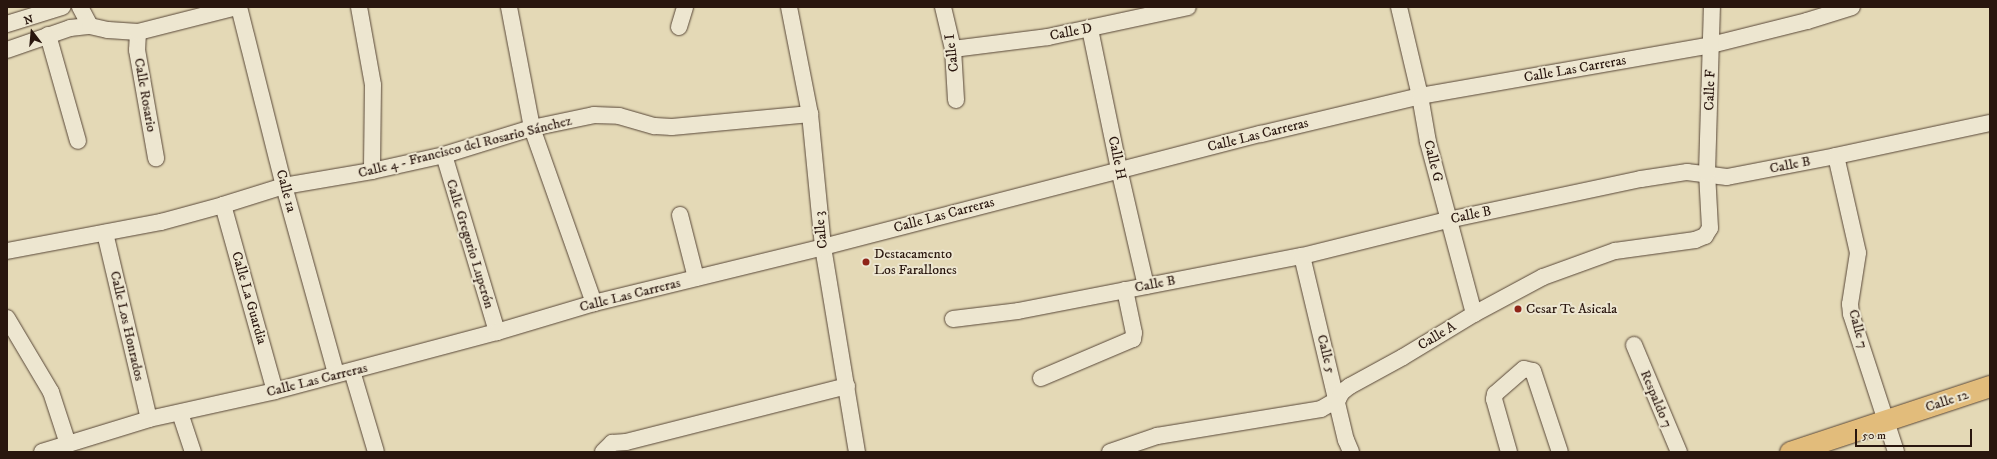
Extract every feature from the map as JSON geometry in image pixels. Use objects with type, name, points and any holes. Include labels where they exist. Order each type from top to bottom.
[{"type":"main road","name":"Calle 12","points":[[1790,452],[1990,386]]},
{"type":"street","points":[[80,7],[90,26]]},
{"type":"street","points":[[359,7],[373,85],[372,171]]},
{"type":"street","points":[[509,7],[532,128],[594,303]]},
{"type":"street","points":[[679,27],[685,7]]},
{"type":"street","name":"Calle 3","points":[[789,7],[810,114],[823,247],[857,452]]},
{"type":"street","name":"Calle I","points":[[944,7],[953,48],[956,100]]},
{"type":"street","name":"Calle D","points":[[953,48],[1048,37],[1188,7]]},
{"type":"street","name":"Calle G","points":[[1399,7],[1420,96],[1428,142],[1474,314]]},
{"type":"street","name":"Calle F","points":[[1707,173],[1712,7]]},
{"type":"street","name":"Calle Las Carreras","points":[[47,451],[149,419],[275,391],[497,332],[594,303],[823,247],[1119,169],[1420,96],[1711,45],[1807,21],[1852,7]]},
{"type":"street","points":[[7,24],[57,8],[70,28]]},
{"type":"street","points":[[7,50],[70,28],[90,26],[108,30],[138,32],[230,8]]},
{"type":"street","name":"Calle 1a","points":[[230,8],[284,186],[344,373],[376,452]]},
{"type":"street","name":"Calle H","points":[[1090,29],[1119,169],[1146,286]]},
{"type":"street","name":"Calle Rosario","points":[[138,32],[137,50],[156,158]]},
{"type":"street","points":[[48,35],[78,141]]},
{"type":"street","name":"Calle 4 - Francisco del Rosario Sánchez","points":[[7,251],[160,222],[223,205],[284,186],[372,171],[444,155],[532,128],[594,115],[619,116],[655,126],[672,127],[810,114]]},
{"type":"street","name":"Calle B","points":[[953,319],[1018,311],[1302,256],[1448,220],[1641,179],[1687,172],[1727,176],[1836,156],[1990,123]]},
{"type":"street","name":"Calle Gregorio Luperón","points":[[444,155],[497,332]]},
{"type":"street","name":"Calle 7","points":[[1836,156],[1858,253],[1850,304],[1851,314],[1896,452]]},
{"type":"street","name":"Calle A","points":[[1110,452],[1157,436],[1318,410],[1338,399],[1342,392],[1350,386],[1403,357],[1474,314],[1543,277],[1615,251],[1695,240],[1705,236],[1710,228],[1707,173]]},
{"type":"street","name":"Calle La Guardia","points":[[223,205],[275,391]]},
{"type":"street","points":[[680,215],[696,278]]},
{"type":"street","name":"Calle Los Honrados","points":[[105,233],[149,419]]},
{"type":"street","name":"Calle 5","points":[[1302,256],[1338,399],[1346,440],[1351,452]]},
{"type":"street","points":[[1041,378],[1133,338],[1134,333],[1125,290]]},
{"type":"street","points":[[7,318],[51,392],[68,444]]},
{"type":"street","name":"Respaldo 7","points":[[1634,345],[1679,452]]},
{"type":"street","points":[[1509,452],[1494,399],[1495,394],[1524,369],[1533,371],[1560,452]]},
{"type":"street","points":[[603,452],[612,443],[626,442],[847,386]]},
{"type":"street","points":[[180,413],[193,452]]},
{"type":"place","name":"Destacamento Los Farallones","points":[[866,262]]},
{"type":"place","name":"Cesar Te Asicala","points":[[1518,309]]}]
